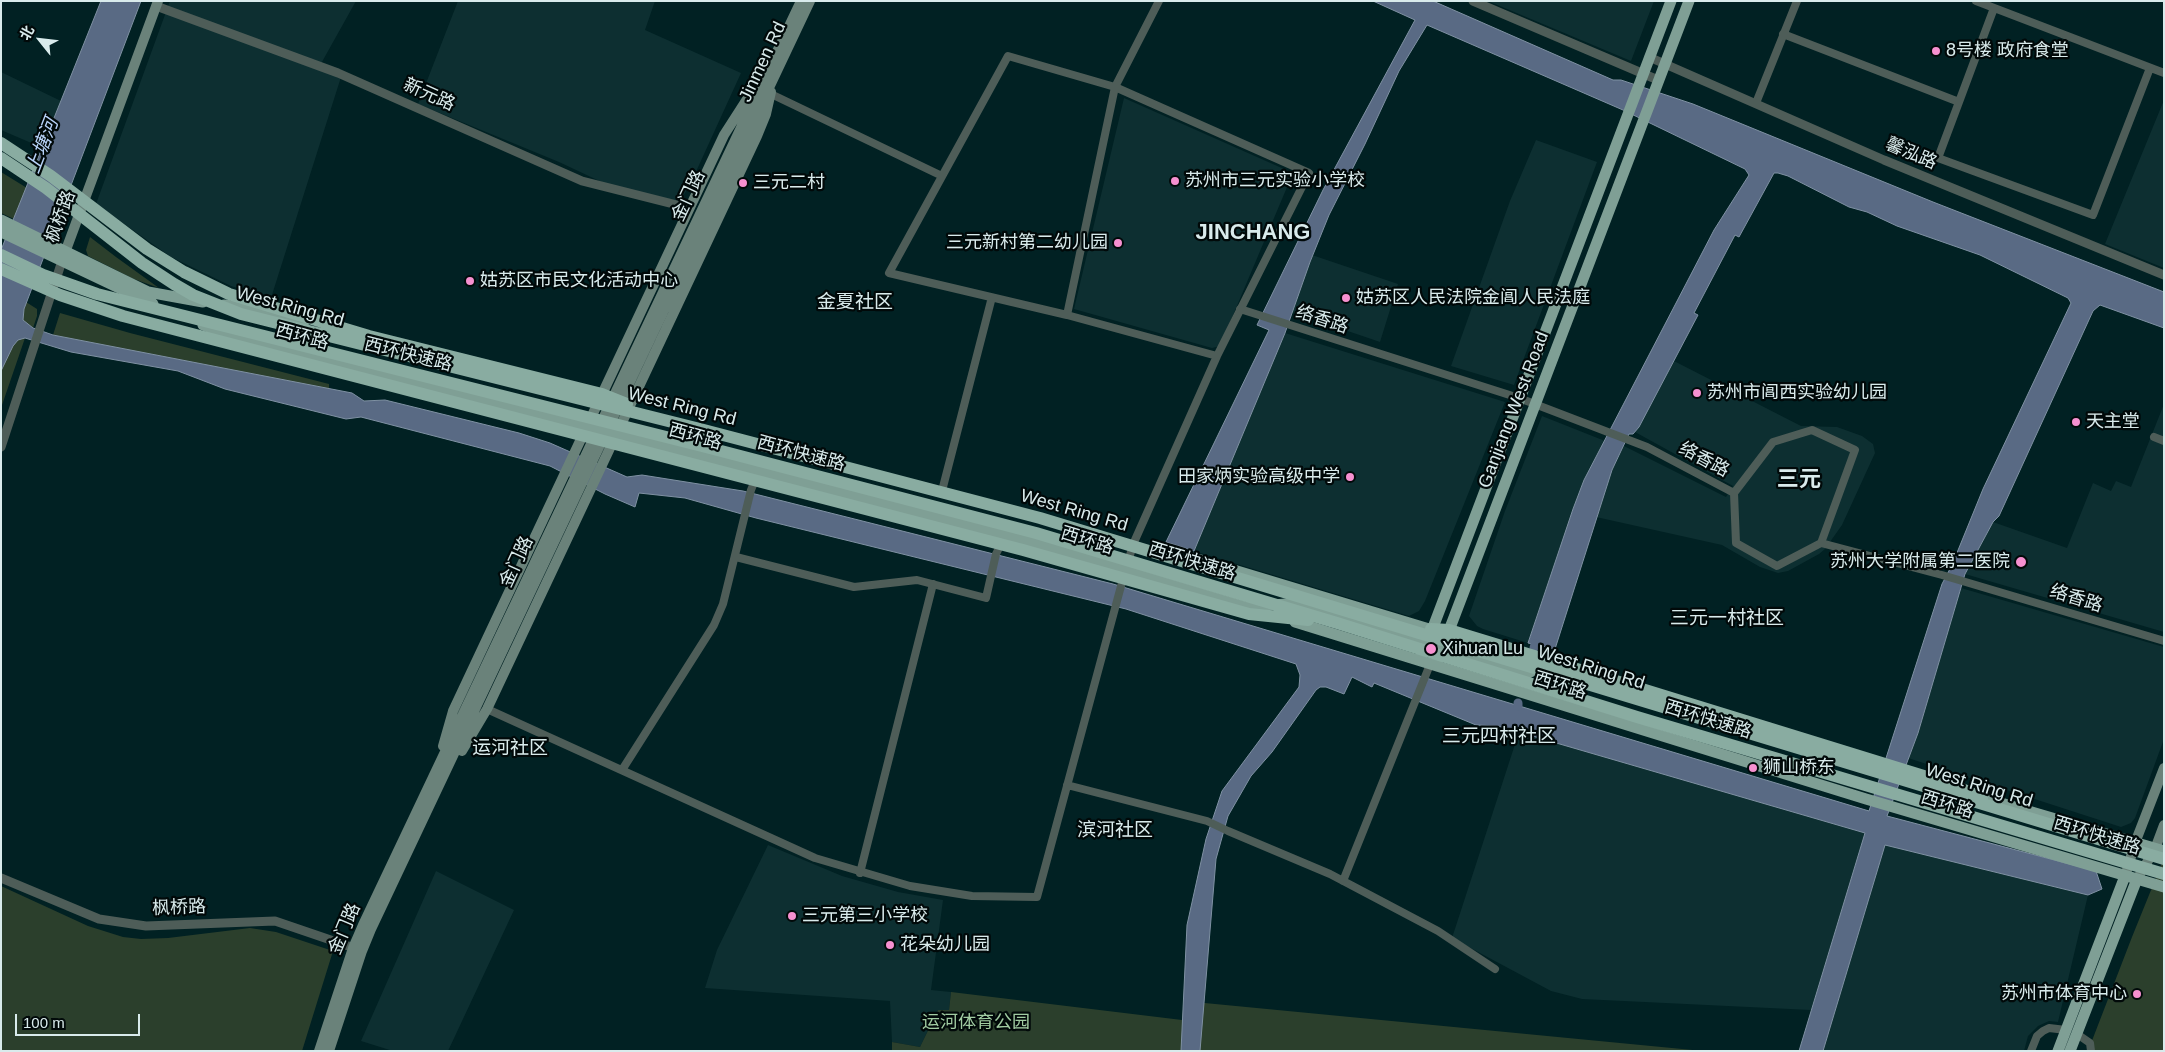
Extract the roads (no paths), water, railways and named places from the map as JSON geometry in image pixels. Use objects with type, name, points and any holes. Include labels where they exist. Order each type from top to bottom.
[{"type":"highway","points":[[1,143],[51,176],[147,249],[196,279],[244,299],[369,336],[630,405]]},
{"type":"highway","name":"West Ring Rd","points":[[1,158],[25,173],[142,263],[166,279],[193,295],[241,314],[700,429],[1040,518],[2164,859]]},
{"type":"highway","name":"西环快速路","points":[[1,255],[43,275],[97,294],[702,446],[1036,533],[1637,717],[2164,874]]},
{"type":"highway","points":[[1,269],[42,288],[123,316],[376,382],[614,438],[710,467],[1023,550],[1249,614],[1337,624]]},
{"type":"highway","points":[[1431,629],[1448,632],[1590,673],[1953,784],[2018,816]]},
{"type":"main road","name":"Jinmen Rd","points":[[773,70],[800,1]]},
{"type":"main road","name":"Jinmen Rd","points":[[741,135],[810,1]]},
{"type":"main road","name":"Ganjiang West Road","points":[[1429,662],[1426,643],[1431,629],[1671,1]]},
{"type":"main road","name":"Ganjiang West Road","points":[[1429,662],[1442,648],[1664,62],[1689,1]]},
{"type":"main road","name":"枫桥路","points":[[64,257],[157,4]]},
{"type":"main road","points":[[437,781],[488,709],[586,496],[757,136],[766,114],[771,94],[773,70]]},
{"type":"main road","points":[[437,781],[453,711],[689,208],[729,125],[773,70]]},
{"type":"main road","name":"金门路","points":[[337,1010],[358,949],[741,135]]},
{"type":"main road","name":"西环路","points":[[2,220],[49,250]]},
{"type":"main road","name":"西环路","points":[[1,232],[148,292],[244,307],[601,396]]},
{"type":"main road","name":"西环路","points":[[64,257],[150,303],[235,338],[585,431]]},
{"type":"main road","points":[[1549,321],[1564,326]]},
{"type":"main road","name":"西环路","points":[[630,405],[1014,505],[1431,629]]},
{"type":"main road","name":"西环路","points":[[614,438],[758,472],[1005,536],[1429,662],[1866,799],[2164,887]]},
{"type":"main road","points":[[1248,608],[1298,603],[1426,643],[1448,632]]},
{"type":"main road","name":"西环路","points":[[1448,632],[1907,775],[2159,850]]},
{"type":"main road","points":[[1442,648],[1526,674],[1546,664]]},
{"type":"main road","points":[[2070,1051],[2071,1032],[2135,843],[2164,768]]},
{"type":"main road","points":[[2058,1051],[2071,1032],[2137,879],[2159,850],[2164,825]]},
{"type":"main road","points":[[319,1051],[337,1010]]},
{"type":"main road","points":[[329,1051],[337,1010]]},
{"type":"street","points":[[1068,315],[1115,88],[1159,1]]},
{"type":"street","points":[[1473,1],[1641,76],[1657,81]]},
{"type":"street","points":[[1756,103],[1796,1]]},
{"type":"street","points":[[1976,1],[2164,73]]},
{"type":"street","name":"新元路","points":[[157,4],[338,73],[582,181],[689,208]]},
{"type":"street","points":[[1994,8],[1938,158],[2093,215],[2150,68]]},
{"type":"street","points":[[1783,34],[1959,102]]},
{"type":"street","points":[[488,709],[815,858],[860,873],[910,886],[972,896],[1037,897],[1116,609],[1121,584],[1135,540],[1217,356],[1309,173],[1115,88],[1008,56],[889,273],[1068,315],[1217,356]]},
{"type":"street","name":"馨泓路","points":[[1649,57],[1884,160],[2164,275]]},
{"type":"street","points":[[771,94],[942,176]]},
{"type":"street","name":"枫桥路","points":[[1,447],[64,257]]},
{"type":"street","points":[[943,487],[992,297]]},
{"type":"street","name":"络香路","points":[[1240,310],[1519,398],[1647,447],[1734,493],[1736,543],[1777,566],[1821,543],[1942,575],[2164,641]]},
{"type":"street","points":[[1734,493],[1773,442],[1812,430],[1855,450],[1821,543]]},
{"type":"street","points":[[2154,437],[2164,441]]},
{"type":"street","points":[[622,770],[714,625],[723,604],[736,557],[743,519],[767,441]]},
{"type":"street","points":[[736,557],[854,587],[917,580],[986,598],[996,554],[1005,536],[1014,505]]},
{"type":"street","points":[[860,873],[933,584]]},
{"type":"street","points":[[1343,881],[1415,703],[1429,662]]},
{"type":"street","points":[[1067,785],[1207,821],[1343,881],[1438,931],[1495,969]]},
{"type":"street","name":"枫桥路","points":[[1,878],[99,919],[146,926],[275,921],[358,949]]},
{"type":"street","points":[[2031,1051],[2037,1036],[2049,1028],[2071,1032],[2090,1043],[2090,1051]]},
{"type":"water","name":"上塘河","points":[[101,1],[141,1],[24,309],[23,320],[33,328],[53,335],[352,393],[364,401],[385,400],[519,433],[550,443],[627,477],[642,475],[743,491],[1113,584],[1869,811],[1942,584],[1952,565],[1983,489],[2071,303],[2068,298],[1980,255],[1849,207],[1788,176],[1774,173],[1739,237],[1735,235],[1694,313],[1698,315],[1639,427],[1633,434],[1629,434],[1612,470],[1555,649],[1528,643],[1584,480],[1714,230],[1749,175],[1745,169],[1623,110],[1427,25],[1399,71],[1329,215],[1285,333],[1194,551],[1166,542],[1269,330],[1257,325],[1323,190],[1415,20],[1373,1],[1433,1],[1613,80],[1621,80],[1693,104],[1933,202],[2164,292],[2164,328],[2100,305],[2093,311],[1999,516],[1993,522],[1965,574],[1918,733],[1887,816],[2096,871],[2102,889],[2088,895],[1885,845],[1823,1051],[1799,1051],[1865,833],[1498,726],[1476,725],[1374,683],[1372,687],[1352,677],[1344,694],[1326,687],[1320,687],[1316,690],[1272,752],[1251,776],[1228,816],[1216,859],[1200,1051],[1181,1051],[1187,925],[1206,839],[1222,791],[1299,687],[1300,675],[1296,664],[1126,609],[756,518],[685,498],[639,493],[635,507],[550,466],[361,417],[346,419],[225,389],[178,371],[71,352],[25,338],[18,340],[13,346],[1,371],[1,250]]},
{"type":"waterway","points":[[1534,648],[1535,644]]},
{"type":"place","name":"8号楼 政府食堂","points":[[1936,51]]},
{"type":"place","name":"苏州市三元实验小学校","points":[[1175,181]]},
{"type":"place","name":"三元二村","points":[[743,183]]},
{"type":"place","name":"三元新村第二幼儿园","points":[[1118,243]]},
{"type":"place","name":"姑苏区市民文化活动中心","points":[[470,281]]},
{"type":"place","name":"姑苏区人民法院金阊人民法庭","points":[[1346,298]]},
{"type":"place","name":"苏州市阊西实验幼儿园","points":[[1697,393]]},
{"type":"place","name":"天主堂","points":[[2076,422]]},
{"type":"place","name":"田家炳实验高级中学","points":[[1350,477]]},
{"type":"place","name":"苏州大学附属第二医院","points":[[2021,562]]},
{"type":"place","name":"Xihuan Lu","points":[[1431,649]]},
{"type":"place","name":"狮山桥东","points":[[1753,768]]},
{"type":"place","name":"三元第三小学校","points":[[792,916]]},
{"type":"place","name":"花朵幼儿园","points":[[890,945]]},
{"type":"place","name":"苏州市体育中心","points":[[2137,994]]},
{"type":"district","name":"JINCHANG","points":[[1253,233]]},
{"type":"district","name":"金夏社区","points":[[855,303]]},
{"type":"district","name":"三元","points":[[1799,480]]},
{"type":"district","name":"三元一村社区","points":[[1727,619]]},
{"type":"district","name":"三元四村社区","points":[[1499,737]]},
{"type":"district","name":"运河社区","points":[[510,749]]},
{"type":"district","name":"滨河社区","points":[[1115,831]]},
{"type":"park label","name":"运河体育公园","points":[[976,1023]]}]
